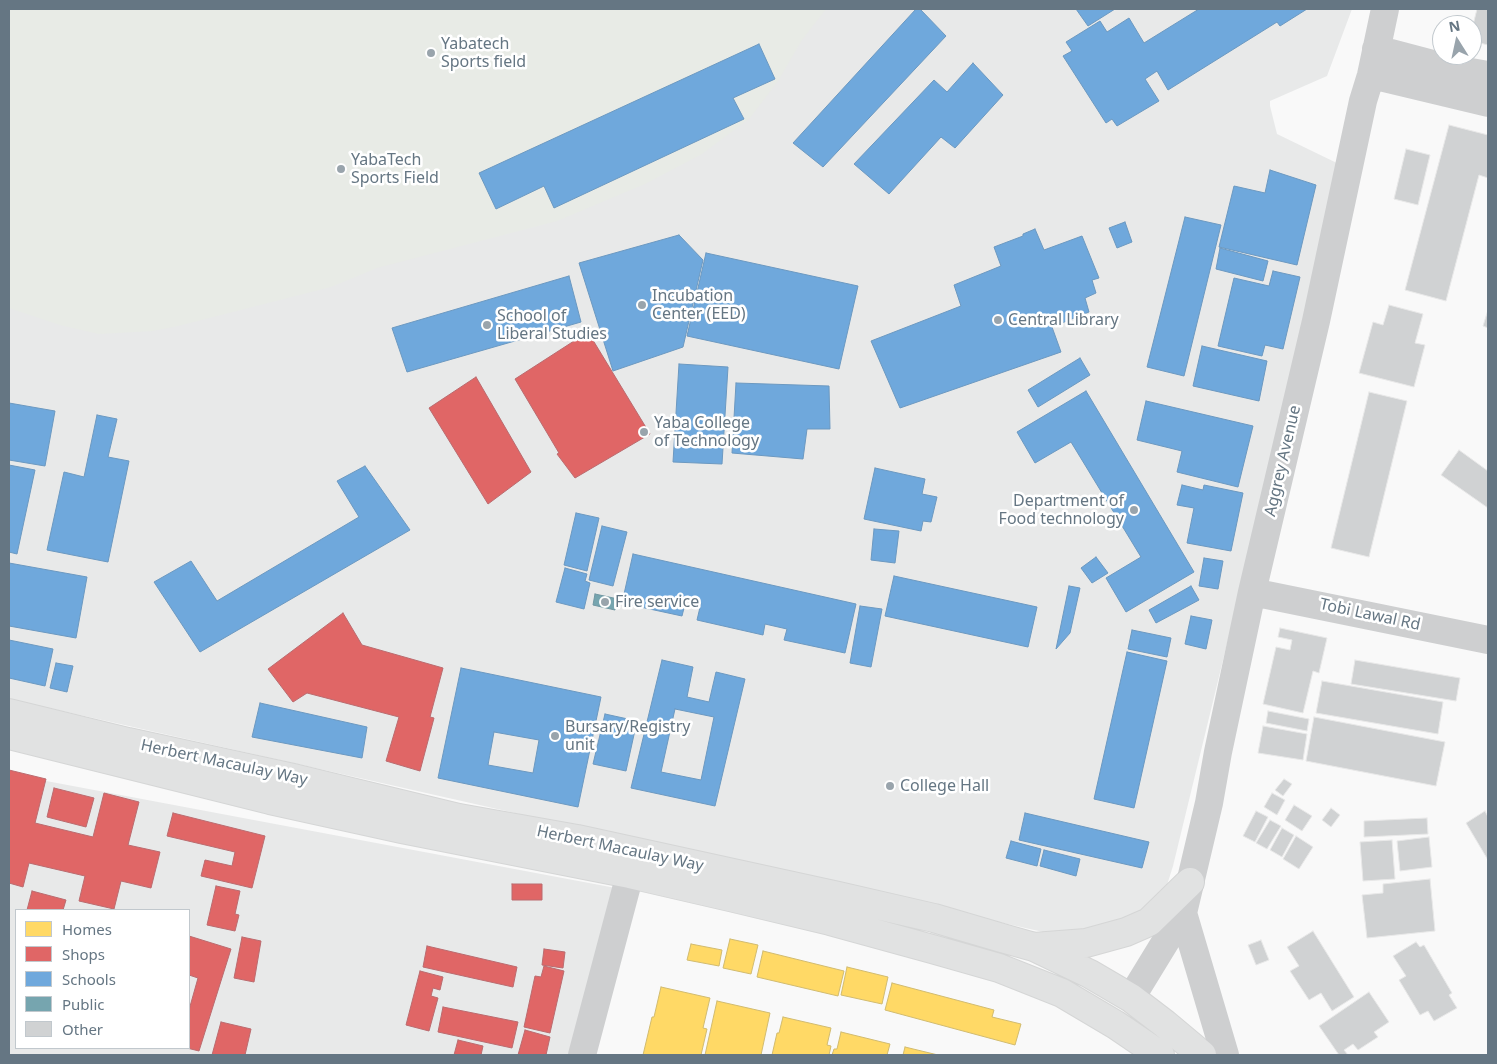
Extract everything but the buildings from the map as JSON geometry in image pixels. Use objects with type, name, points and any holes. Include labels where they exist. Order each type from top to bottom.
[{"type":"highway","name":"Herbert Macaulay Way","points":[[9,712],[128,742],[293,778],[460,818],[577,839],[934,918],[1034,947],[1090,974],[1131,998],[1202,1055]]},
{"type":"highway","name":"Herbert Macaulay Way","points":[[9,735],[270,800],[383,825],[630,874],[830,921],[999,968],[1062,993],[1116,1025],[1160,1055]]},
{"type":"highway","points":[[1034,947],[1086,943],[1126,932],[1149,922],[1190,882]]},
{"type":"street","name":"Aggrey Avenue","points":[[1182,913],[1209,803],[1252,592],[1316,321],[1363,101],[1374,62],[1385,9]]},
{"type":"street","points":[[1374,62],[1478,87]]},
{"type":"street","name":"Tobi Lawal Rd","points":[[1252,592],[1488,640]]},
{"type":"street","points":[[582,1055],[630,874]]},
{"type":"street","points":[[1131,998],[1182,913]]},
{"type":"street","points":[[1182,913],[1225,1055]]},
{"type":"shaded area","name":"Yaba College of Technology","points":[[9,9],[1352,9],[1327,76],[1270,101],[1277,134],[1343,166],[1173,866],[1162,901],[1112,930],[1052,934],[9,699]]},
{"type":"shaded area","name":"YabaTech Sports Field","points":[[9,9],[826,9],[802,40],[778,81],[750,118],[702,154],[645,184],[557,221],[377,268],[331,287],[174,327],[153,331],[99,334],[60,325],[9,308]]},
{"type":"shaded area","points":[[9,774],[621,889],[571,1055],[9,1055]]},
{"type":"place","name":"Yabatech Sports field","points":[[431,53]]},
{"type":"place","name":"YabaTech Sports Field","points":[[341,169]]},
{"type":"place","name":"Incubation Center (EED)","points":[[642,305]]},
{"type":"place","name":"Central Library","points":[[998,320]]},
{"type":"place","name":"School of Liberal Studies","points":[[487,325]]},
{"type":"place","name":"Yaba College of Technology","points":[[644,432]]},
{"type":"place","name":"Department of Food technology","points":[[1134,510]]},
{"type":"place","name":"Fire service","points":[[605,602]]},
{"type":"place","name":"Bursary/Registry unit","points":[[555,736]]},
{"type":"place","name":"College Hall","points":[[890,786]]}]
